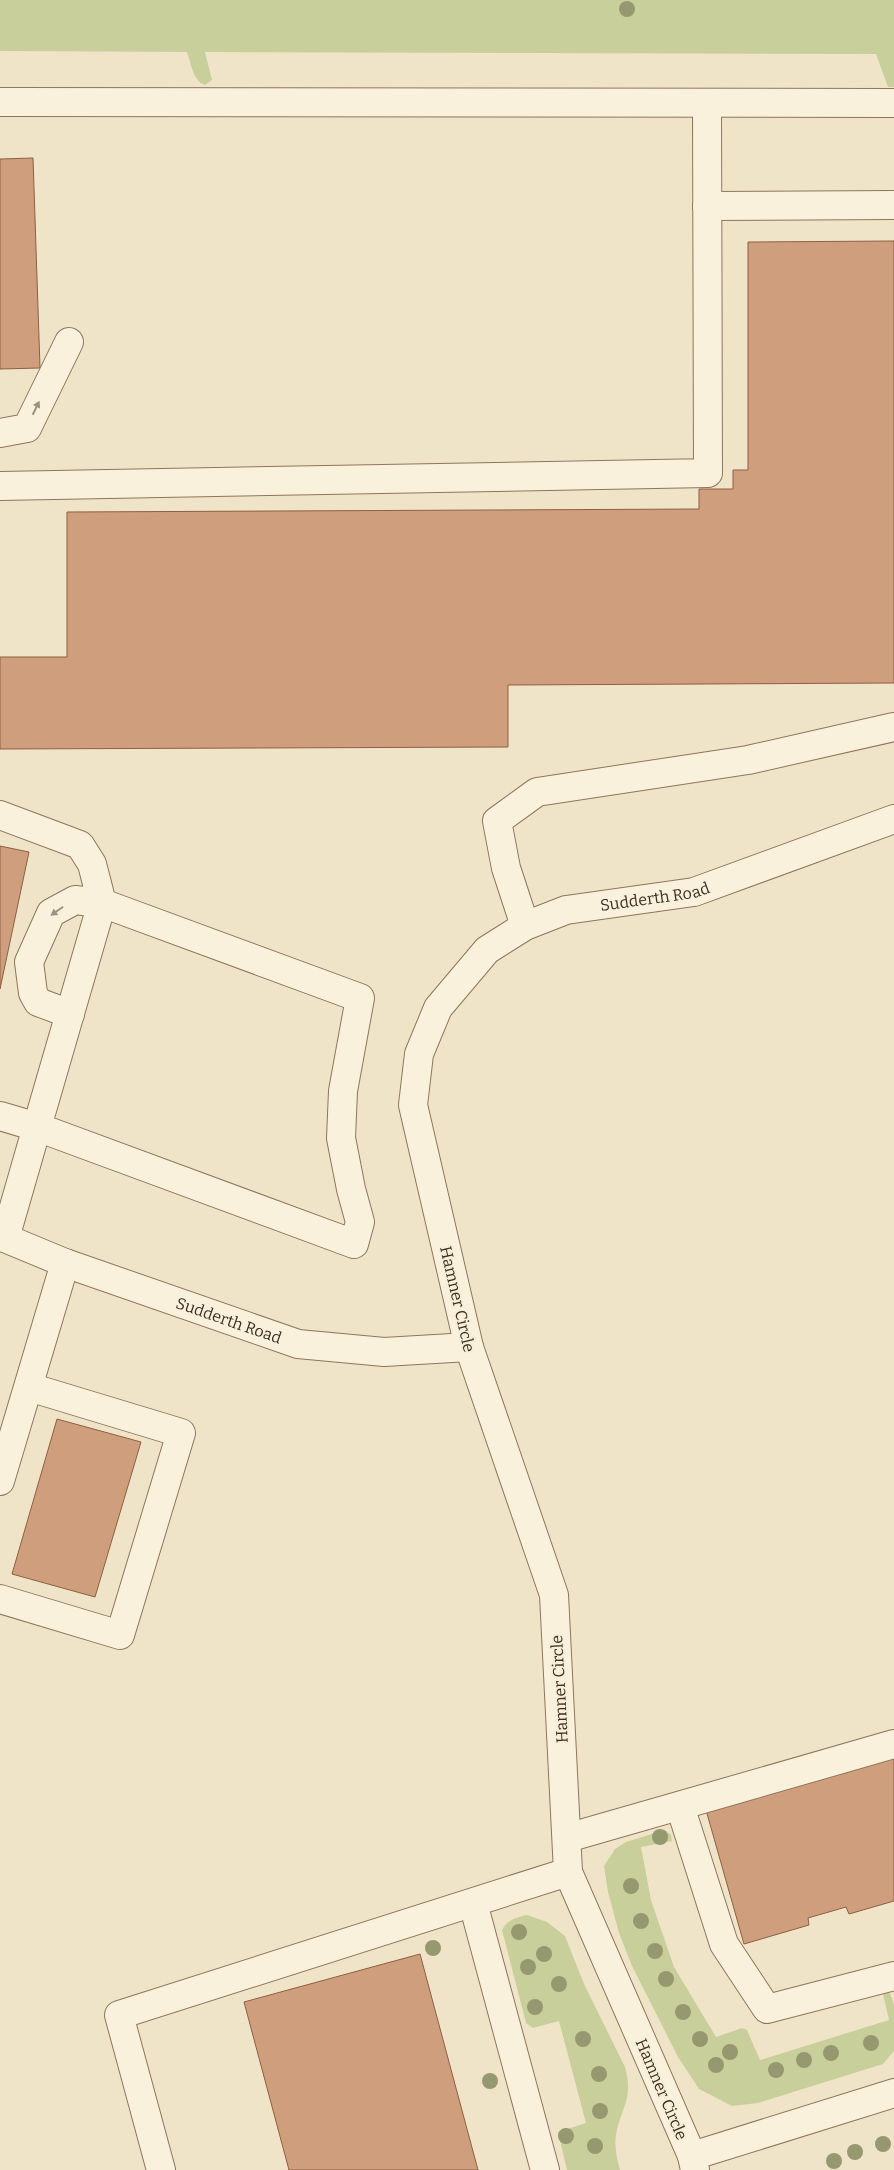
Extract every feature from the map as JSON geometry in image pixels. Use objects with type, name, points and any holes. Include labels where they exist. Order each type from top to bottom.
[{"type":"street","points":[[0,102],[894,103]]},
{"type":"street","points":[[0,486],[708,473],[707,103]]},
{"type":"street","points":[[707,206],[894,205]]},
{"type":"street","points":[[0,433],[26,428],[69,342]]},
{"type":"street","points":[[525,926],[506,868],[497,821],[537,792],[748,760],[894,727]]},
{"type":"street","points":[[0,815],[80,845],[92,864],[102,903],[37,1128],[3,1237]]},
{"type":"street","name":"Sudderth Road","points":[[438,1008],[487,950],[525,926],[566,910],[694,892],[894,819]]},
{"type":"street","points":[[0,1116],[354,1244],[360,1222],[350,1190],[341,1138],[343,1091],[360,998],[102,903],[75,900],[51,913],[29,962],[33,993],[38,1002],[70,1014]]},
{"type":"street","name":"Hamner Circle","points":[[438,1008],[419,1054],[413,1105],[468,1347],[554,1595],[568,1872],[693,2163],[894,2093]]},
{"type":"street","name":"Sudderth Road","points":[[3,1237],[66,1263],[298,1344],[384,1352],[468,1347]]},
{"type":"street","points":[[0,1482],[66,1263]]},
{"type":"street","points":[[0,1599],[120,1635],[181,1433],[29,1387]]},
{"type":"street","points":[[567,1838],[894,1744]]},
{"type":"street","points":[[680,1806],[724,1944],[767,2009],[894,1976]]},
{"type":"street","points":[[161,2170],[119,2015],[568,1872]]},
{"type":"street","points":[[473,1903],[545,2170]]},
{"type":"green space","points":[[0,0],[894,0],[894,87],[888,87],[876,54],[205,52],[212,80],[205,85],[195,76],[187,52],[0,51]]},
{"type":"green space","points":[[665,1830],[671,1835],[672,1841],[641,1847],[651,1900],[674,1967],[716,2037],[742,2028],[747,2030],[760,2060],[889,2020],[883,1992],[889,1990],[894,2005],[894,2051],[883,2064],[758,2103],[732,2106],[699,2089],[678,2057],[632,1966],[619,1933],[608,1892],[604,1866],[615,1849],[626,1842]]},
{"type":"green space","points":[[527,1915],[547,1922],[565,1936],[584,1984],[625,2067],[628,2087],[627,2095],[615,2139],[620,2170],[567,2170],[558,2132],[586,2123],[559,2021],[533,2028],[526,2023],[502,1930],[509,1921]]},
{"type":"building","points":[[33,158],[40,368],[0,369],[0,159]]},
{"type":"building","points":[[894,241],[894,683],[508,685],[508,747],[0,749],[0,657],[67,657],[67,512],[699,509],[699,489],[733,489],[733,470],[748,470],[748,242]]},
{"type":"building","points":[[0,846],[29,852],[0,989]]},
{"type":"building","points":[[57,1419],[141,1442],[95,1597],[12,1574]]},
{"type":"building","points":[[894,1757],[894,1901],[849,1914],[846,1907],[808,1918],[809,1925],[744,1944],[706,1810]]},
{"type":"building","points":[[420,1954],[478,2170],[289,2170],[244,2002]]}]
